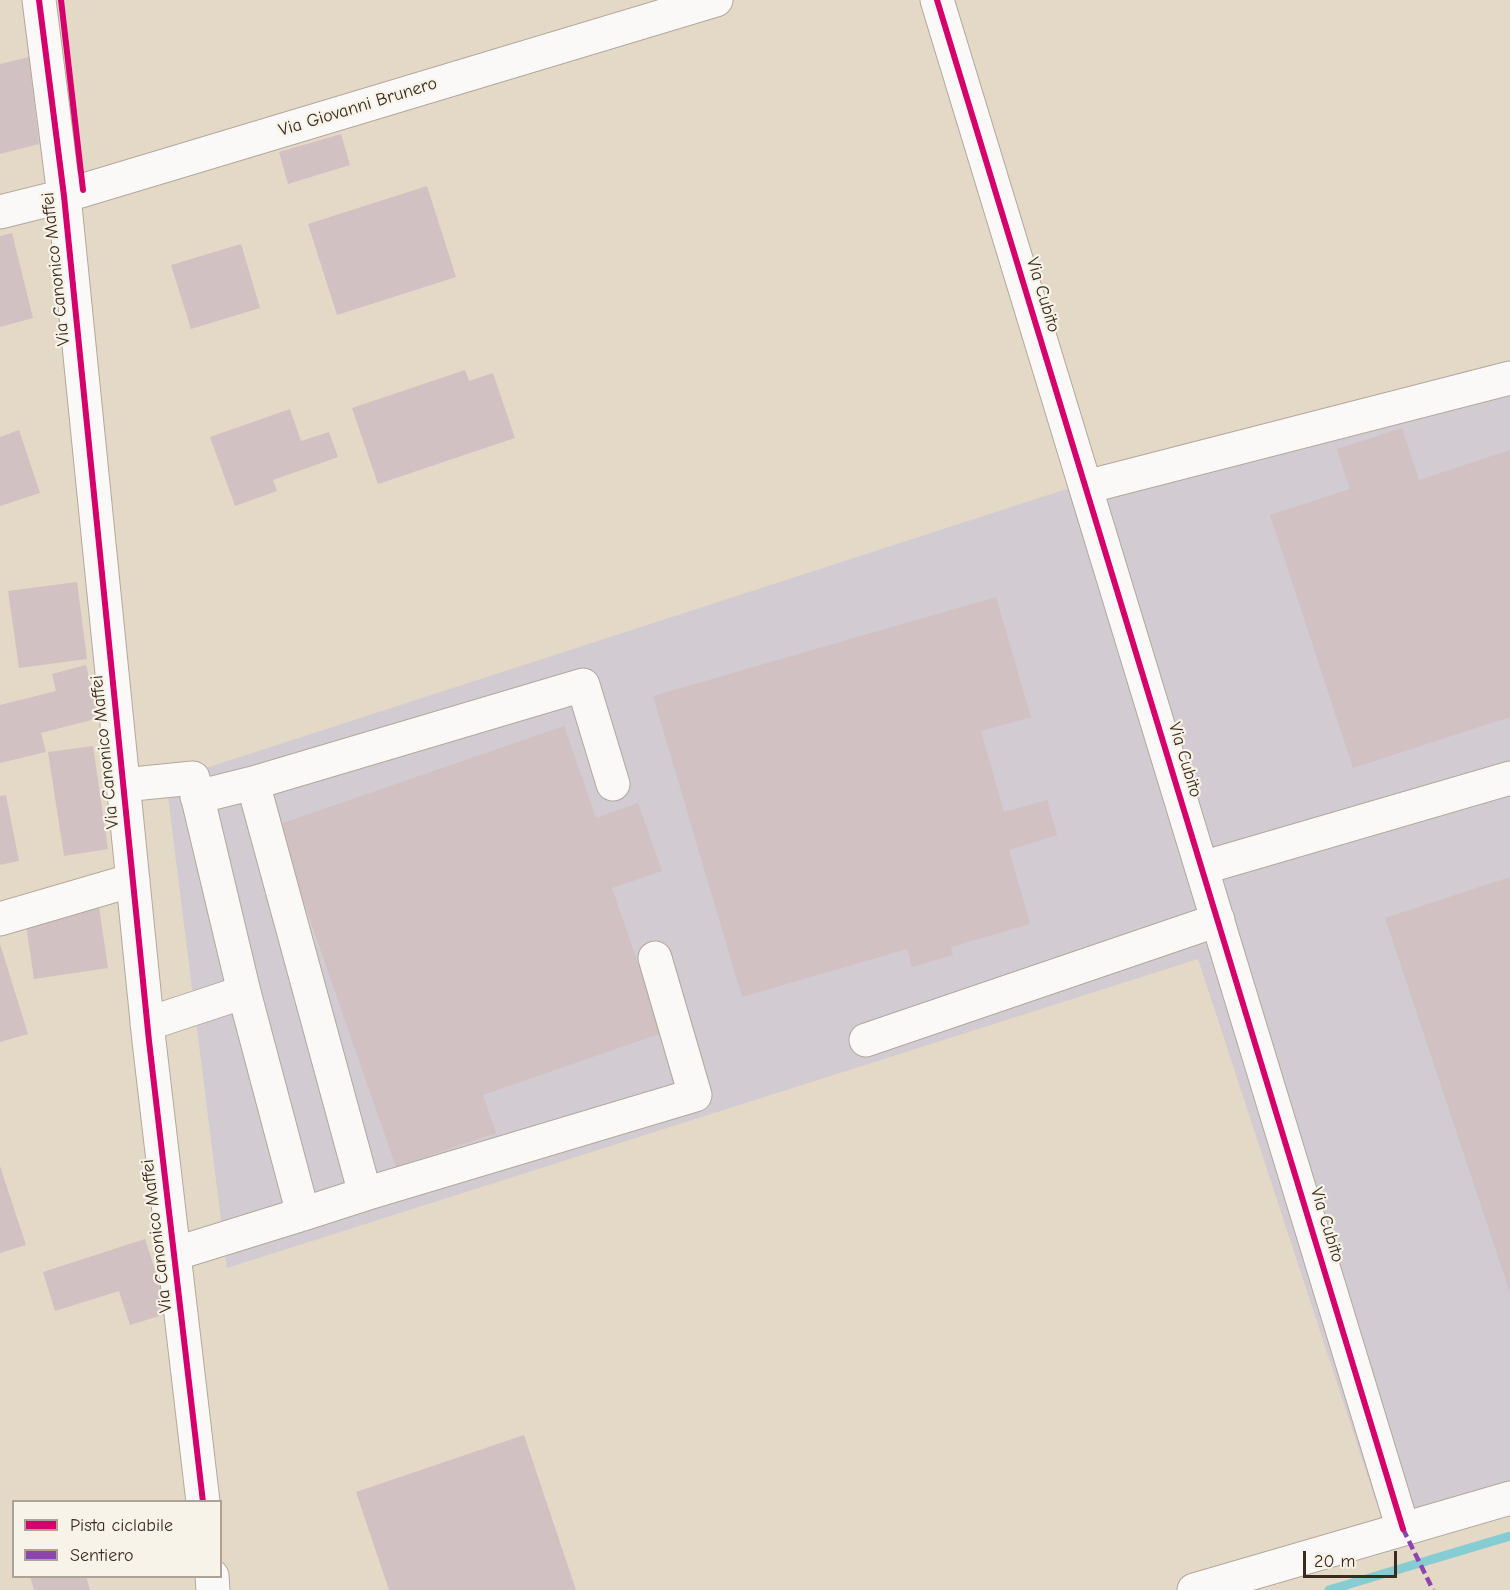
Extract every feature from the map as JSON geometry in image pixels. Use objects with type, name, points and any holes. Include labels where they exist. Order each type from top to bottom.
[{"type":"street","name":"Via Canonico Maffei","points":[[39,0],[63,196],[147,1024],[203,1500]]},
{"type":"street","name":"Via Giovanni Brunero","points":[[0,212],[63,196],[716,0]]},
{"type":"street","name":"Via Cubito","points":[[937,0],[1403,1529]]},
{"type":"street","points":[[1086,487],[1510,378]]},
{"type":"street","points":[[197,797],[253,783],[584,685],[613,784]]},
{"type":"street","points":[[123,785],[193,778],[244,992],[303,1214]]},
{"type":"street","points":[[1202,868],[1510,778]]},
{"type":"street","points":[[253,783],[365,1194]]},
{"type":"street","points":[[0,919],[133,880]]},
{"type":"street","points":[[866,1040],[1218,920]]},
{"type":"street","points":[[174,1254],[695,1095],[655,958]]},
{"type":"street","points":[[147,1024],[244,992]]},
{"type":"street","points":[[1194,1590],[1510,1498]]},
{"type":"shaded area","points":[[1510,366],[1510,1489],[1384,1526],[1198,959],[227,1268],[166,781],[1113,474]]},
{"type":"building","points":[[29,57],[39,144],[0,154],[0,64]]},
{"type":"building","points":[[341,134],[350,165],[288,184],[279,152]]},
{"type":"building","points":[[427,186],[456,277],[337,315],[308,224]]},
{"type":"building","points":[[12,233],[33,318],[0,327],[0,236]]},
{"type":"building","points":[[241,244],[260,308],[191,329],[171,265]]},
{"type":"building","points":[[465,370],[469,381],[493,373],[515,438],[378,484],[352,408]]},
{"type":"building","points":[[290,409],[301,441],[329,432],[338,457],[273,480],[277,491],[235,506],[210,437]]},
{"type":"building","points":[[1402,428],[1419,480],[1510,450],[1510,717],[1353,768],[1270,515],[1350,489],[1337,449]]},
{"type":"building","points":[[19,430],[40,493],[0,506],[0,437]]},
{"type":"building","points":[[77,582],[87,659],[19,668],[8,591]]},
{"type":"building","points":[[996,597],[1031,717],[981,731],[1004,812],[1047,800],[1057,835],[1009,850],[1030,924],[951,947],[953,955],[912,967],[907,949],[742,997],[653,696]]},
{"type":"building","points":[[86,665],[99,718],[41,733],[46,752],[0,763],[0,705],[56,691],[52,674]]},
{"type":"building","points":[[564,726],[596,818],[638,803],[662,871],[612,888],[662,1033],[483,1095],[496,1133],[396,1167],[277,825]]},
{"type":"building","points":[[93,746],[108,849],[64,856],[48,752]]},
{"type":"building","points":[[6,795],[19,861],[0,865],[0,796]]},
{"type":"building","points":[[1510,877],[1510,1293],[1385,918]]},
{"type":"building","points":[[99,907],[108,968],[34,979],[25,918]]},
{"type":"building","points":[[0,944],[28,1034],[0,1042]]},
{"type":"building","points":[[0,1166],[26,1245],[0,1253]]},
{"type":"building","points":[[145,1239],[169,1313],[130,1325],[119,1291],[55,1311],[43,1272]]},
{"type":"building","points":[[524,1435],[576,1590],[389,1590],[356,1492]]},
{"type":"building","points":[[31,1578],[87,1578],[90,1590],[34,1590]]},
{"type":"waterway","points":[[1329,1590],[1510,1536]]},
{"type":"marked path","points":[[1403,1529],[1433,1590]]},
{"type":"cycle path","points":[[39,0],[64,196],[149,1041],[203,1500]]},
{"type":"cycle path","points":[[61,0],[83,190]]},
{"type":"cycle path","points":[[937,0],[1403,1529]]}]
